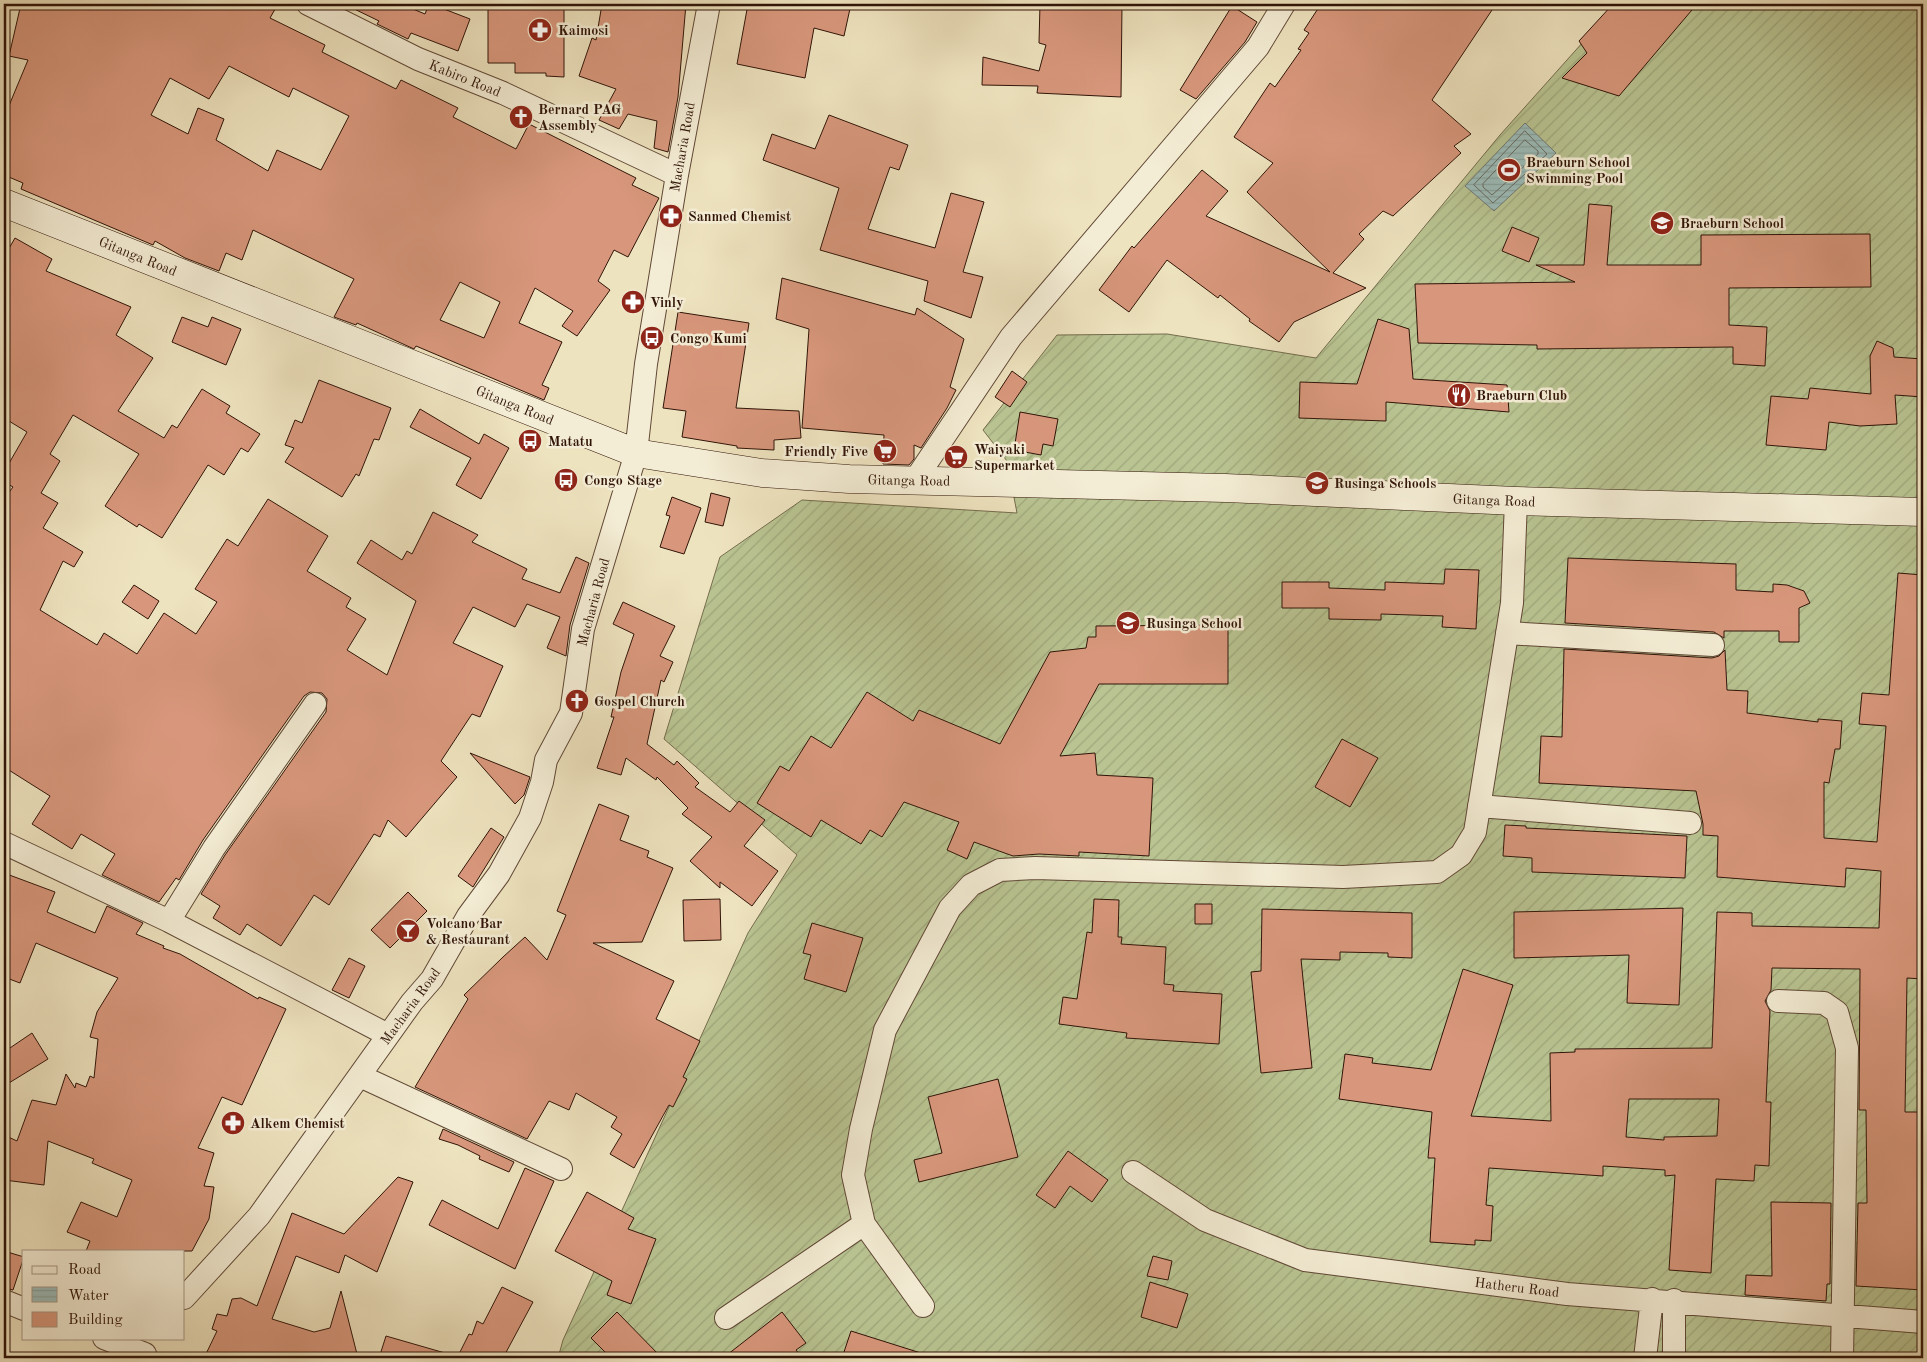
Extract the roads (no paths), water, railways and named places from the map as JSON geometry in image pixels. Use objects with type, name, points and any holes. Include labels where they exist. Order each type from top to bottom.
[{"type":"main road","name":"Gitanga Road","points":[[4,203],[636,453],[762,473],[849,479],[1225,488],[1516,501],[1923,512]]},
{"type":"street","name":"Kabiro Road","points":[[308,4],[418,59],[503,93],[677,175]]},
{"type":"street","name":"Macharia Road","points":[[185,1297],[259,1216],[412,1002],[432,979],[468,916],[499,874],[530,818],[542,782],[546,760],[571,713],[583,629],[636,453],[646,364],[677,175],[709,4]]},
{"type":"street","points":[[915,480],[1011,337],[1258,47],[1284,4]]},
{"type":"street","points":[[923,1306],[864,1224],[853,1175],[861,1129],[885,1030],[950,908],[971,885],[1000,870],[1035,868],[1343,877],[1437,872],[1462,855],[1475,832],[1512,604],[1516,501]]},
{"type":"street","points":[[1507,632],[1713,645]]},
{"type":"street","points":[[169,921],[214,848],[315,704]]},
{"type":"street","points":[[1479,806],[1690,823]]},
{"type":"street","points":[[4,843],[169,921],[388,1035]]},
{"type":"street","points":[[1778,1001],[1824,1003],[1837,1012],[1844,1033],[1846,1048],[1842,1358]]},
{"type":"street","points":[[360,1076],[561,1169]]},
{"type":"street","name":"Hatheru Road","points":[[1133,1172],[1205,1220],[1305,1260],[1567,1294],[1842,1314],[1923,1322]]},
{"type":"street","points":[[726,1318],[864,1224]]},
{"type":"street","points":[[1645,1358],[1663,1300]]},
{"type":"street","points":[[1663,1300],[1674,1358]]},
{"type":"street","points":[[4,1302],[22,1308]]},
{"type":"street","points":[[111,1340],[148,1350]]},
{"type":"water","name":"Braeburn School Swimming Pool","points":[[1525,123],[1556,153],[1494,211],[1465,186]]},
{"type":"place","name":"Kaimosi","points":[[540,30]]},
{"type":"place","name":"Bernard PAG Assembly","points":[[521,117]]},
{"type":"place","name":"Braeburn School Swimming Pool","points":[[1509,170]]},
{"type":"place","name":"Sanmed Chemist","points":[[671,216]]},
{"type":"place","name":"Braeburn School","points":[[1662,223]]},
{"type":"place","name":"Vinly","points":[[633,302]]},
{"type":"place","name":"Congo Kumi","points":[[652,338]]},
{"type":"place","name":"Braeburn Club","points":[[1459,395]]},
{"type":"place","name":"Matatu","points":[[530,441]]},
{"type":"place","name":"Friendly Five","points":[[885,451]]},
{"type":"place","name":"Waiyaki Supermarket","points":[[956,457]]},
{"type":"place","name":"Congo Stage","points":[[566,480]]},
{"type":"place","name":"Rusinga Schools","points":[[1317,483]]},
{"type":"place","name":"Rusinga School","points":[[1128,623]]},
{"type":"place","name":"Gospel Church","points":[[577,701]]},
{"type":"place","name":"Volcano Bar & Restaurant","points":[[408,931]]},
{"type":"place","name":"Alkem Chemist","points":[[233,1123]]}]
